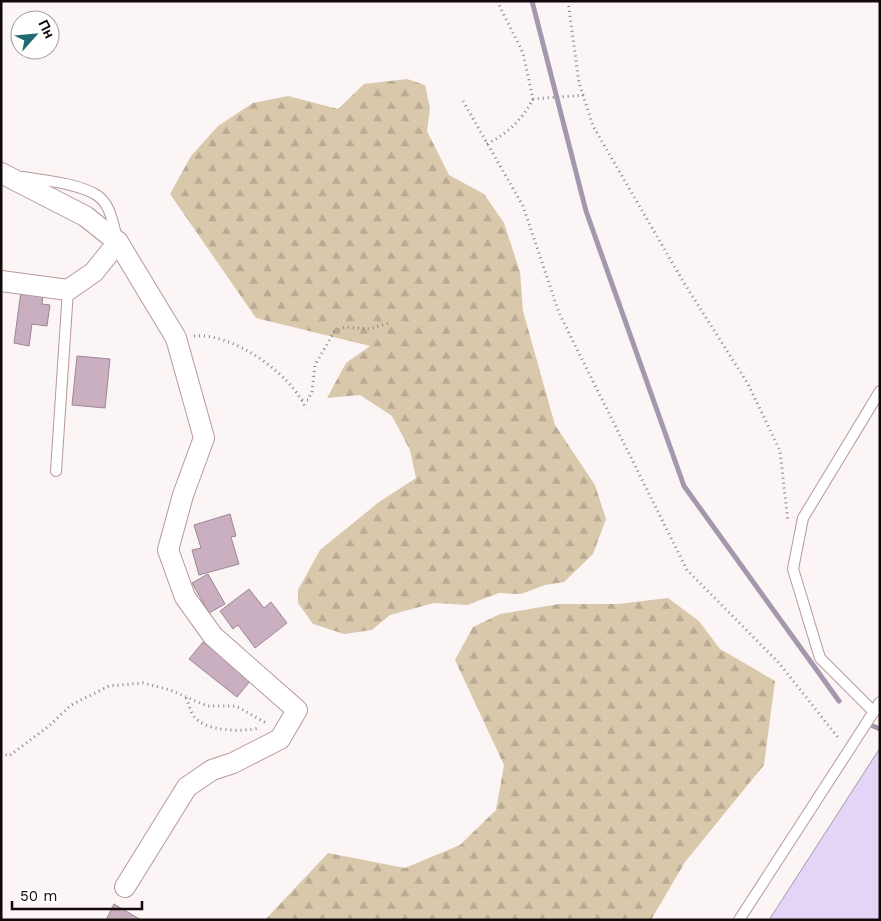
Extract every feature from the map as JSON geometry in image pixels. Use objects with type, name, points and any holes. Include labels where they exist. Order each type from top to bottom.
[{"type":"street","points":[[2,173],[85,216],[118,242],[176,338],[204,438],[183,495],[168,550],[185,597],[213,636],[297,710],[280,739],[233,763],[212,770],[187,787],[124,887]]},
{"type":"street","points":[[1,281],[68,290],[94,272],[118,242]]},
{"type":"lane","points":[[56,470],[68,290]]},
{"type":"lane","points":[[874,712],[820,658],[792,569],[803,518],[880,391]]},
{"type":"lane","points":[[738,920],[880,702]]},
{"type":"path","points":[[487,144],[504,135],[523,117],[533,99],[523,52],[497,1]]},
{"type":"path","points":[[568,1],[579,83],[593,126],[684,283],[748,384],[780,451],[789,531]]},
{"type":"path","points":[[533,99],[584,95]]},
{"type":"path","points":[[463,101],[522,206],[560,313],[687,570],[779,663],[848,750]]},
{"type":"path","points":[[302,400],[308,400],[312,391],[315,365],[334,332],[345,326],[370,329],[389,324]]},
{"type":"path","points":[[176,338],[197,335],[214,339],[258,356],[284,377],[302,400],[306,409]]},
{"type":"path","points":[[1,753],[10,756],[49,726],[71,705],[109,686],[142,683],[186,697],[207,706],[236,706],[270,725],[236,731],[210,726],[194,718],[186,697]]},
{"type":"green space","points":[[407,79],[425,85],[430,108],[427,131],[449,175],[484,194],[504,223],[520,272],[523,311],[555,425],[595,485],[606,519],[593,554],[564,582],[545,585],[521,594],[499,593],[467,605],[434,603],[390,615],[372,630],[344,634],[313,624],[298,603],[298,590],[320,550],[379,502],[416,478],[410,450],[392,416],[360,395],[327,398],[346,363],[370,346],[256,318],[170,194],[191,156],[218,126],[253,103],[288,96],[338,109],[364,84]]},
{"type":"green space","points":[[668,598],[699,621],[720,649],[775,681],[764,765],[685,862],[651,920],[265,920],[328,853],[405,868],[460,845],[496,810],[504,765],[455,660],[473,627],[500,614],[559,604],[618,604]]},
{"type":"shaded area","points":[[880,748],[880,920],[769,920]]},
{"type":"building","points":[[21,291],[43,294],[42,304],[50,305],[47,326],[32,324],[29,346],[14,343]]},
{"type":"building","points":[[77,356],[110,359],[105,408],[72,405]]},
{"type":"building","points":[[230,514],[236,536],[231,537],[239,564],[199,575],[192,550],[201,548],[194,525]]},
{"type":"building","points":[[208,574],[225,604],[209,613],[192,583]]},
{"type":"building","points":[[249,589],[264,608],[271,602],[287,623],[255,648],[238,625],[233,629],[220,611]]},
{"type":"building","points":[[203,642],[251,680],[237,697],[189,659]]},
{"type":"building","points":[[114,904],[141,920],[106,920]]},
{"type":"waterway","points":[[532,1],[586,211],[684,486],[839,701]]},
{"type":"waterway","points":[[873,726],[880,729]]}]
